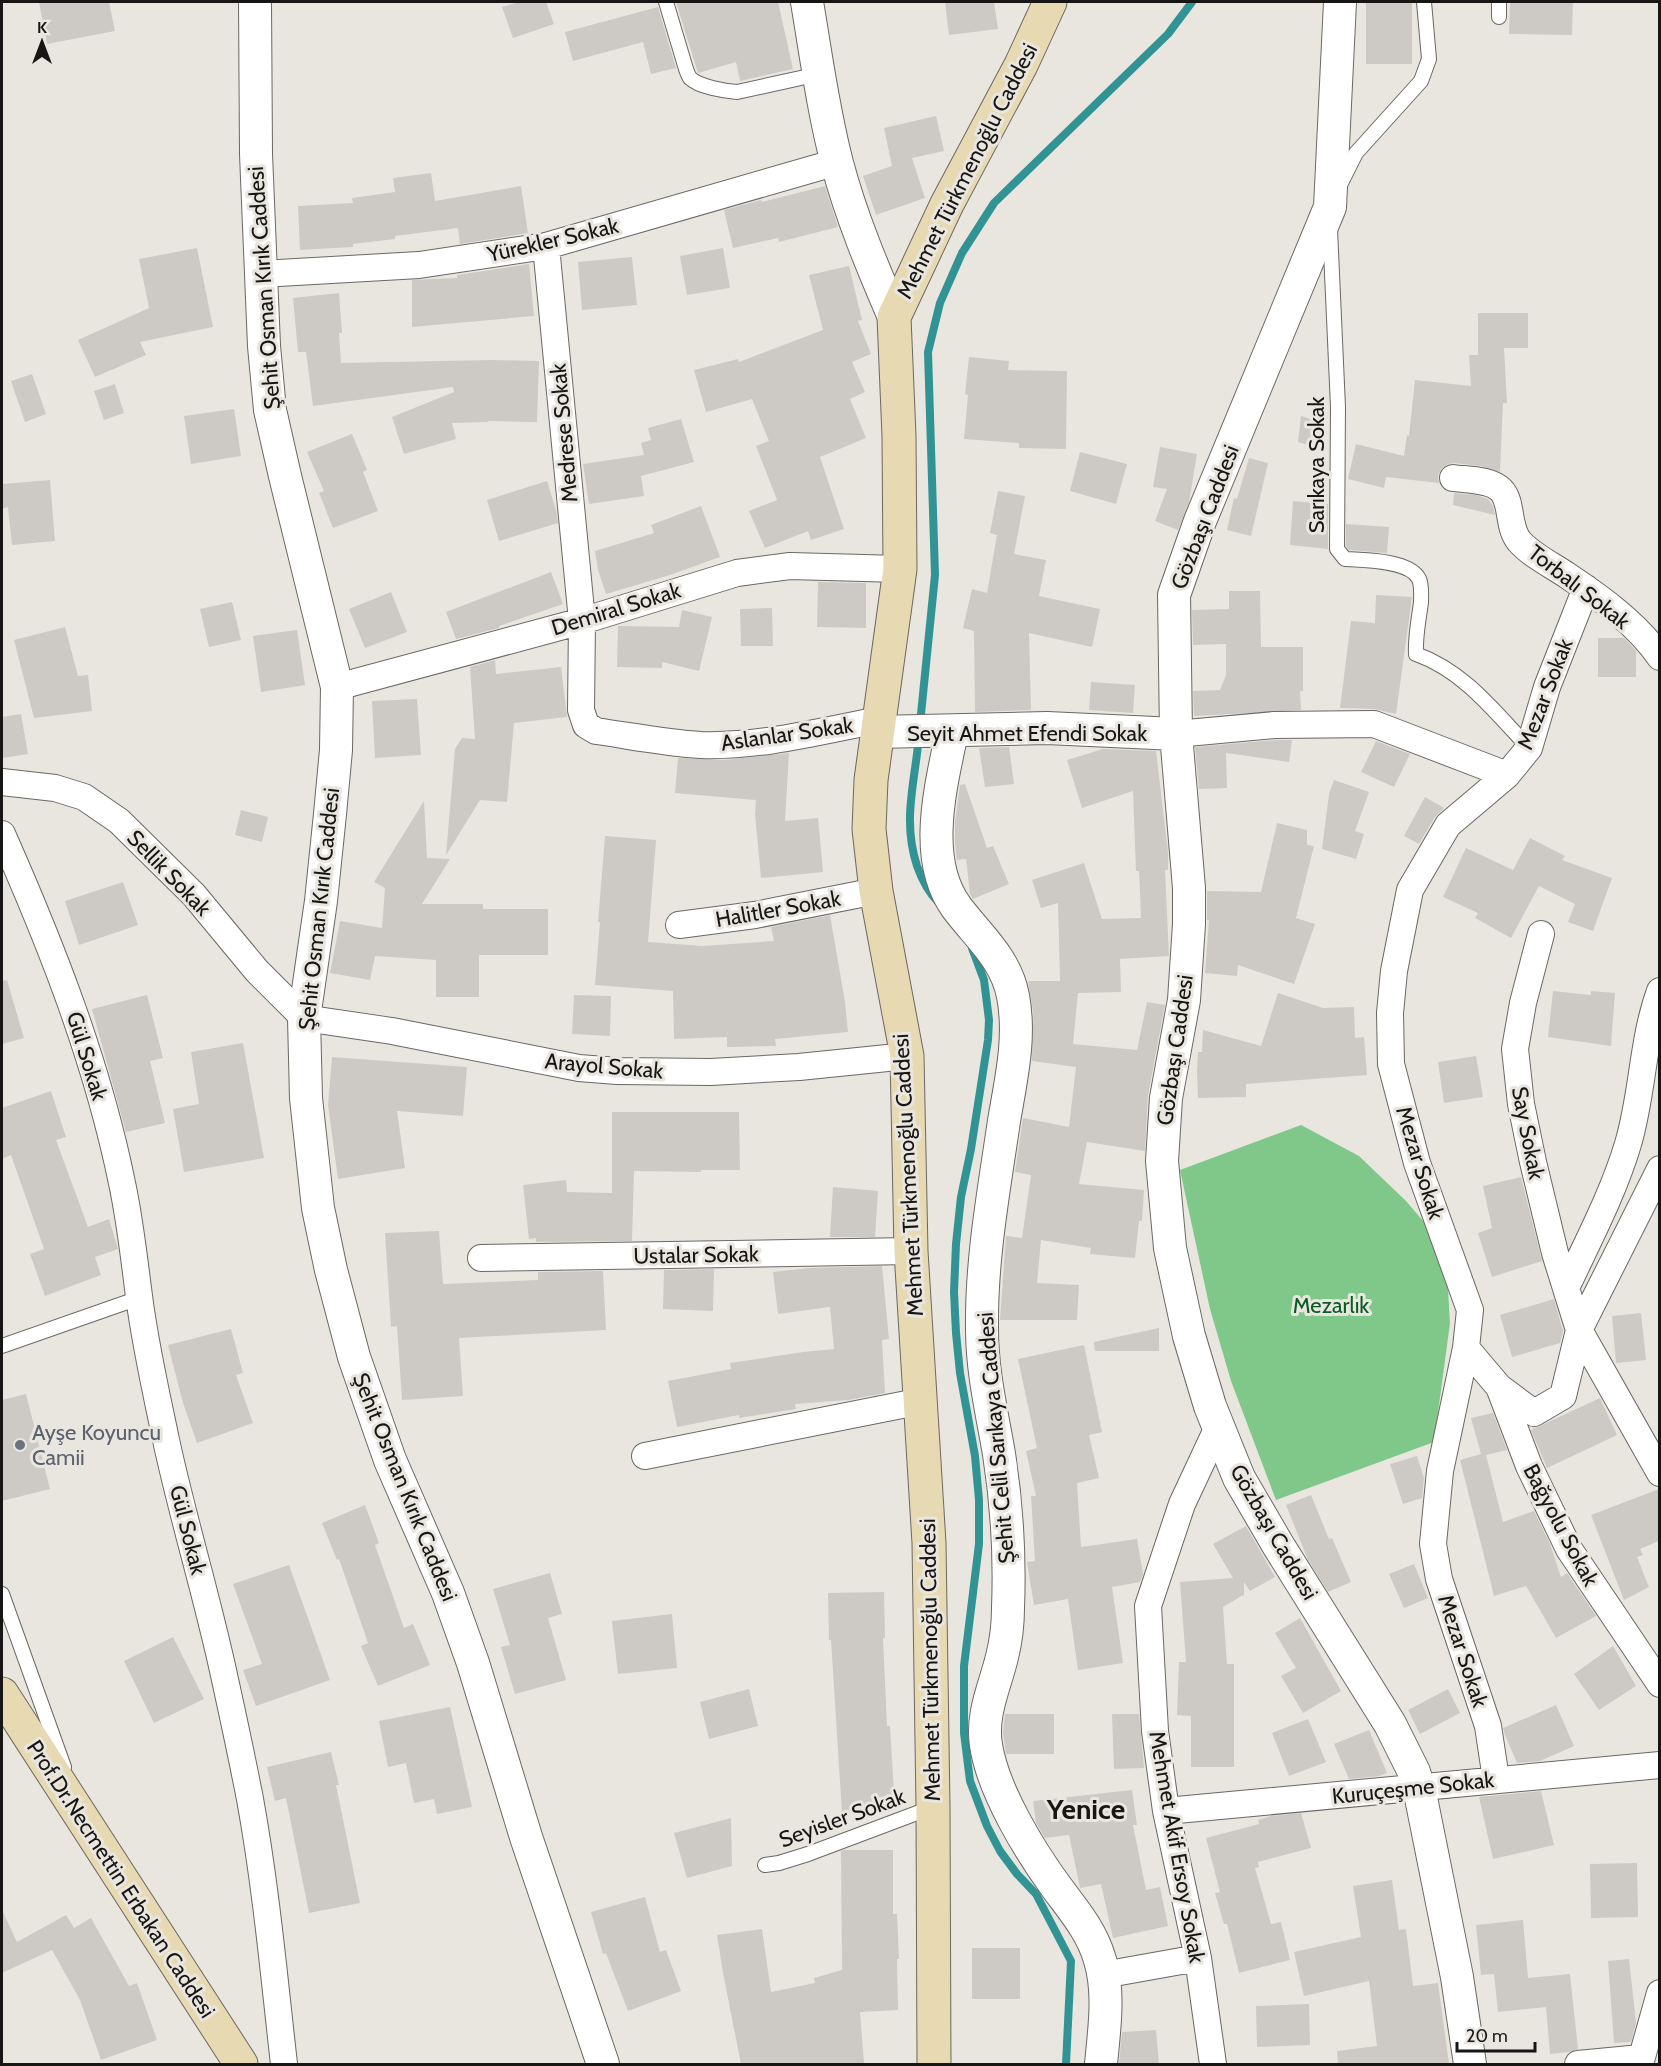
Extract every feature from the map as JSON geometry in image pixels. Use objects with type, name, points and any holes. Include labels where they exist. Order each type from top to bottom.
[{"type":"main road","name":"Mehmet Türkmenoğlu Caddesi","points":[[934,2064],[929,1543],[911,1251],[907,1056],[876,891],[869,829],[871,780],[886,728],[900,570],[899,436],[894,317],[947,204],[1022,66],[1050,2]]},
{"type":"main road","name":"Prof.Dr.Necmettin Erbakan Caddesi","points":[[2,1694],[241,2064]]},
{"type":"street","name":"Şehit Osman Kırık Caddesi","points":[[255,2],[256,154],[264,346],[270,410],[337,687],[336,750],[332,793],[321,901],[304,1018],[306,1098],[318,1208],[354,1357],[390,1460],[448,1593],[473,1663],[526,1837],[603,2064]]},
{"type":"street","points":[[807,2],[837,162],[853,216],[894,317]]},
{"type":"street","name":"Gözbaşı Caddesi","points":[[1340,2],[1330,207],[1200,521],[1174,595],[1176,734],[1189,888],[1189,924],[1184,1000],[1166,1098],[1162,1161],[1170,1248],[1179,1296],[1189,1336],[1218,1427],[1239,1478],[1255,1508],[1390,1724],[1414,1772],[1457,1977],[1470,2064]]},
{"type":"street","name":"Yürekler Sokak","points":[[261,274],[419,265],[546,246],[837,162]]},
{"type":"street","name":"Medrese Sokak","points":[[546,246],[582,621]]},
{"type":"street","name":"Torbalı Sokak","points":[[1453,478],[1490,484],[1502,490],[1509,506],[1510,523],[1519,541],[1586,588],[1630,625],[1651,645],[1659,657]]},
{"type":"street","name":"Demiral Sokak","points":[[337,687],[582,621],[737,573],[790,567],[900,570]]},
{"type":"street","name":"Mezar Sokak","points":[[1496,1779],[1488,1726],[1439,1579],[1433,1544],[1440,1471],[1466,1348],[1470,1310],[1417,1163],[1408,1130],[1391,1064],[1390,1013],[1394,971],[1410,890],[1448,825],[1507,774],[1529,748],[1547,687],[1586,588]]},
{"type":"street","name":"Aslanlar Sokak","points":[[582,621],[581,710],[586,725],[596,731],[703,745],[740,744],[886,728]]},
{"type":"street","points":[[1176,734],[1274,725],[1374,724],[1507,774]]},
{"type":"street","name":"Seyit Ahmet Efendi Sokak","points":[[886,728],[945,732],[1047,728],[1176,734]]},
{"type":"street","name":"Şehit Celil Sarıkaya Caddesi","points":[[945,732],[937,815],[942,877],[954,904],[1001,962],[1008,976],[1013,995],[1017,1037],[984,1266],[982,1331],[1005,1496],[1009,1580],[1006,1635],[984,1727],[996,1782],[1019,1828],[1057,1888],[1080,1916],[1094,1942],[1103,1975],[1105,2012],[1101,2064]]},
{"type":"street","name":"Sellik Sokak","points":[[2,782],[55,788],[84,797],[119,821],[194,896],[257,971],[304,1018]]},
{"type":"street","name":"Gül Sokak","points":[[2,834],[10,878],[64,981],[89,1056],[121,1179],[132,1238],[139,1298],[170,1458],[224,1672],[250,1800],[267,1910],[285,2064]]},
{"type":"street","name":"Halitler Sokak","points":[[679,925],[755,915],[876,891]]},
{"type":"street","name":"Say Sokak","points":[[1541,934],[1530,970],[1517,1028],[1515,1049],[1517,1073],[1533,1162],[1555,1253],[1580,1330],[1659,1473]]},
{"type":"street","points":[[1566,1288],[1614,1184],[1629,1143],[1645,1049],[1659,991]]},
{"type":"street","name":"Arayol Sokak","points":[[304,1018],[392,1031],[579,1068],[617,1071],[711,1072],[799,1068],[907,1056]]},
{"type":"street","points":[[1466,1348],[1499,1387],[1534,1413],[1563,1396],[1580,1330],[1659,1169]]},
{"type":"street","name":"Ustalar Sokak","points":[[482,1258],[911,1251]]},
{"type":"street","name":"Bağyolu Sokak","points":[[1499,1387],[1529,1466],[1569,1549],[1659,1684]]},
{"type":"street","points":[[645,1456],[922,1401]]},
{"type":"street","name":"Mehmet Akif Ersoy Sokak","points":[[1213,2064],[1198,1958],[1166,1811],[1155,1731],[1148,1606],[1182,1504],[1218,1427]]},
{"type":"street","name":"Kuruçeşme Sokak","points":[[1166,1811],[1659,1765]]},
{"type":"street","points":[[1103,1975],[1198,1958]]},
{"type":"street","points":[[1578,2064],[1640,2061],[1659,1993]]},
{"type":"lane","points":[[666,2],[686,69],[691,78],[705,85],[737,92],[819,74]]},
{"type":"lane","points":[[1330,207],[1356,153],[1422,81],[1429,59],[1424,2]]},
{"type":"lane","points":[[1498,2],[1499,17]]},
{"type":"lane","name":"Sarıkaya Sokak","points":[[1330,207],[1338,407],[1337,549],[1345,559],[1386,563],[1415,573],[1420,581],[1416,654],[1446,667],[1464,680],[1529,748]]},
{"type":"lane","points":[[2,1346],[139,1298]]},
{"type":"lane","points":[[2,1594],[82,1820]]},
{"type":"lane","name":"Seyisler Sokak","points":[[765,1865],[808,1854],[933,1807]]},
{"type":"green space","name":"Mezarlık","points":[[1301,1125],[1359,1156],[1406,1201],[1424,1222],[1441,1263],[1448,1290],[1450,1323],[1434,1442],[1276,1500],[1231,1381],[1210,1309],[1180,1170]]},
{"type":"building","points":[[39,2],[109,2],[115,31],[47,44]]},
{"type":"building","points":[[519,2],[546,2],[554,24],[513,38],[502,7]]},
{"type":"building","points":[[676,2],[778,2],[793,69],[740,81],[736,62],[698,73]]},
{"type":"building","points":[[945,2],[994,2],[998,29],[949,35]]},
{"type":"building","points":[[1366,2],[1412,2],[1412,64],[1366,64]]},
{"type":"building","points":[[1510,2],[1573,2],[1572,35],[1509,34]]},
{"type":"building","points":[[658,7],[676,68],[651,74],[643,42],[573,61],[565,32]]},
{"type":"building","points":[[936,116],[944,151],[912,158],[925,198],[876,215],[863,176],[892,166],[884,128]]},
{"type":"building","points":[[431,173],[435,201],[521,186],[528,233],[460,244],[458,228],[395,236],[395,239],[353,244],[353,247],[300,250],[298,206],[353,203],[352,198],[395,192],[393,178]]},
{"type":"building","points":[[825,186],[838,227],[779,242],[778,238],[733,248],[724,210]]},
{"type":"building","points":[[197,248],[213,327],[140,342],[146,355],[95,377],[78,340],[149,308],[139,259]]},
{"type":"building","points":[[723,248],[730,288],[687,295],[680,256]]},
{"type":"building","points":[[632,257],[637,305],[582,310],[578,262]]},
{"type":"building","points":[[529,264],[534,316],[412,327],[412,280],[457,278],[457,275]]},
{"type":"building","points":[[849,266],[862,320],[858,321],[871,354],[852,362],[865,392],[850,399],[866,438],[820,457],[844,529],[811,540],[808,531],[765,548],[749,511],[777,500],[756,446],[769,441],[752,399],[706,412],[694,370],[738,359],[739,362],[823,330],[809,275]]},
{"type":"building","points":[[339,293],[342,333],[339,333],[341,363],[539,361],[537,422],[452,423],[456,439],[404,454],[392,417],[454,392],[453,387],[313,406],[306,352],[298,352],[293,298]]},
{"type":"building","points":[[1478,313],[1528,313],[1528,348],[1504,348],[1507,403],[1503,403],[1500,472],[1481,466],[1454,463],[1441,469],[1438,476],[1439,483],[1386,477],[1384,488],[1348,479],[1356,444],[1404,456],[1407,435],[1409,436],[1415,380],[1471,386],[1469,355],[1478,355]]},
{"type":"building","points":[[969,357],[1009,361],[1008,370],[1067,371],[1066,449],[1019,448],[1019,443],[964,439]]},
{"type":"building","points":[[32,374],[46,414],[25,422],[11,381]]},
{"type":"building","points":[[115,384],[124,413],[104,420],[94,391]]},
{"type":"building","points":[[234,409],[241,456],[191,464],[184,416]]},
{"type":"building","points":[[1301,416],[1320,422],[1315,447],[1298,442]]},
{"type":"building","points":[[681,419],[694,462],[641,476],[644,496],[589,504],[583,464],[644,455],[641,443],[651,440],[648,428]]},
{"type":"building","points":[[352,434],[367,470],[363,472],[378,511],[333,528],[319,493],[324,491],[307,452]]},
{"type":"building","points":[[1160,447],[1197,454],[1189,502],[1178,530],[1155,521],[1167,489],[1153,487]]},
{"type":"building","points":[[1080,452],[1127,464],[1116,504],[1070,491]]},
{"type":"building","points":[[1249,458],[1268,463],[1251,536],[1227,530],[1234,498],[1237,499]]},
{"type":"building","points":[[50,480],[55,541],[12,545],[8,507],[2,509],[2,484]]},
{"type":"building","points":[[547,481],[558,523],[499,541],[487,500]]},
{"type":"building","points":[[998,491],[1025,496],[1014,554],[1046,560],[1039,596],[1100,609],[1092,647],[1029,633],[1031,710],[975,712],[974,631],[963,628],[972,589],[987,593],[997,535],[990,533]]},
{"type":"building","points":[[1454,493],[1476,495],[1488,499],[1495,515],[1453,505]]},
{"type":"building","points":[[1293,501],[1328,504],[1328,549],[1290,545]]},
{"type":"building","points":[[701,506],[720,557],[606,594],[598,570],[595,551],[654,533],[651,525]]},
{"type":"building","points":[[1346,524],[1389,527],[1387,553],[1349,550],[1346,546]]},
{"type":"building","points":[[551,572],[563,604],[499,626],[499,628],[456,639],[446,612]]},
{"type":"building","points":[[818,582],[866,583],[866,628],[817,627]]},
{"type":"building","points":[[1229,591],[1260,591],[1261,647],[1303,647],[1301,710],[1194,716],[1193,691],[1220,690],[1226,675],[1226,644],[1193,645],[1192,610],[1229,609]]},
{"type":"building","points":[[391,592],[407,632],[365,648],[349,609]]},
{"type":"building","points":[[1376,595],[1412,597],[1396,714],[1374,709],[1340,708],[1351,621],[1375,623]]},
{"type":"building","points":[[232,602],[241,640],[209,647],[200,609]]},
{"type":"building","points":[[772,608],[773,646],[741,646],[740,609]]},
{"type":"building","points":[[682,610],[712,617],[699,671],[662,662],[662,668],[617,667],[618,626],[679,627]]},
{"type":"building","points":[[65,627],[78,676],[88,675],[92,711],[34,718],[14,640]]},
{"type":"building","points":[[297,630],[305,685],[261,692],[253,636]]},
{"type":"building","points":[[1598,638],[1624,638],[1630,644],[1636,651],[1636,677],[1598,677]]},
{"type":"building","points":[[495,660],[496,674],[561,667],[567,717],[514,723],[507,802],[480,800],[446,855],[455,749],[462,738],[475,739],[470,667]]},
{"type":"building","points":[[1091,682],[1135,685],[1133,713],[1089,710]]},
{"type":"building","points":[[417,699],[421,755],[375,758],[372,701]]},
{"type":"building","points":[[21,714],[28,754],[2,758],[2,717]]},
{"type":"building","points":[[1292,740],[1289,762],[1226,753],[1227,788],[1199,789],[1195,747]]},
{"type":"building","points":[[1376,741],[1410,754],[1394,787],[1361,772]]},
{"type":"building","points":[[1009,747],[1014,784],[985,787],[979,748]]},
{"type":"building","points":[[1103,749],[1156,751],[1168,852],[1168,870],[1165,870],[1169,956],[1120,959],[1121,992],[1078,993],[1073,1044],[1137,1050],[1147,1002],[1165,1005],[1148,1095],[1145,1151],[1087,1142],[1079,1184],[1144,1190],[1142,1221],[1139,1221],[1135,1258],[1090,1254],[1091,1248],[1041,1240],[1037,1283],[1079,1285],[1077,1320],[1000,1320],[1006,1236],[1022,1238],[1031,1175],[1015,1172],[1023,1118],[1069,1127],[1076,1067],[1032,1061],[1033,1011],[1028,981],[1060,981],[1058,903],[1041,908],[1032,880],[1084,863],[1102,919],[1141,918],[1139,871],[1136,871],[1133,791],[1082,808],[1067,760]]},
{"type":"building","points":[[789,753],[785,821],[818,818],[823,872],[761,878],[755,814],[756,800],[675,793],[678,758],[724,760]]},
{"type":"building","points":[[1334,780],[1369,792],[1355,831],[1364,834],[1356,859],[1322,849],[1329,794]]},
{"type":"building","points":[[965,784],[987,848],[993,846],[1009,884],[973,899],[970,894],[966,859],[957,860],[955,844],[960,785]]},
{"type":"building","points":[[1425,797],[1444,808],[1435,817],[1419,844],[1404,836]]},
{"type":"building","points":[[424,801],[427,858],[450,859],[422,904],[483,904],[483,909],[548,909],[548,955],[479,955],[479,997],[436,997],[436,960],[375,956],[370,980],[330,973],[340,921],[382,928],[385,888],[374,882]]},
{"type":"building","points":[[241,810],[268,817],[262,842],[235,835]]},
{"type":"building","points":[[1277,823],[1307,830],[1307,845],[1314,846],[1296,918],[1315,924],[1294,984],[1238,965],[1237,976],[1205,973],[1209,920],[1207,920],[1207,891],[1261,892]]},
{"type":"building","points":[[605,836],[656,840],[648,942],[703,946],[774,941],[771,927],[830,915],[848,1032],[775,1039],[776,1046],[727,1047],[727,1037],[674,1039],[673,991],[595,985]]},
{"type":"building","points":[[1530,838],[1565,856],[1562,860],[1612,878],[1593,931],[1568,922],[1575,904],[1539,886],[1511,938],[1475,918],[1478,913],[1443,897],[1466,848],[1513,870]]},
{"type":"building","points":[[123,882],[138,925],[79,945],[65,901]]},
{"type":"building","points":[[7,980],[24,1038],[2,1044],[2,981]]},
{"type":"building","points":[[1553,991],[1591,995],[1591,991],[1615,993],[1611,1046],[1548,1037]]},
{"type":"building","points":[[1278,993],[1323,1008],[1354,1007],[1355,1038],[1364,1037],[1367,1075],[1246,1084],[1246,1097],[1198,1098],[1198,1052],[1202,1052],[1203,1030],[1261,1046]]},
{"type":"building","points":[[147,995],[163,1058],[150,1061],[165,1123],[126,1132],[92,1009]]},
{"type":"building","points":[[574,995],[611,996],[610,1036],[572,1034]]},
{"type":"building","points":[[243,1043],[264,1158],[184,1172],[173,1109],[199,1104],[191,1052]]},
{"type":"building","points":[[1476,1056],[1483,1097],[1444,1103],[1438,1062]]},
{"type":"building","points":[[332,1057],[467,1067],[463,1116],[397,1111],[405,1168],[338,1179],[328,1105]]},
{"type":"building","points":[[51,1091],[66,1137],[56,1140],[88,1227],[109,1219],[118,1249],[95,1257],[101,1275],[45,1296],[30,1254],[44,1249],[11,1155],[2,1159],[2,1108]]},
{"type":"building","points":[[612,1112],[739,1112],[740,1170],[634,1171],[632,1241],[536,1242],[536,1238],[529,1239],[523,1185],[566,1180],[567,1192],[612,1193]]},
{"type":"building","points":[[1521,1177],[1542,1261],[1492,1277],[1478,1233],[1492,1228],[1483,1186]]},
{"type":"building","points":[[833,1187],[878,1191],[875,1237],[830,1237]]},
{"type":"building","points":[[439,1231],[443,1284],[538,1280],[538,1272],[603,1271],[606,1330],[459,1338],[463,1396],[402,1400],[397,1326],[391,1327],[385,1233]]},
{"type":"building","points":[[882,1266],[889,1339],[882,1340],[885,1393],[848,1400],[795,1404],[796,1409],[739,1418],[739,1415],[677,1427],[668,1381],[731,1369],[730,1363],[834,1349],[830,1307],[778,1314],[773,1272],[810,1268]]},
{"type":"building","points":[[714,1269],[713,1311],[663,1309],[664,1270]]},
{"type":"building","points":[[1554,1299],[1563,1331],[1560,1343],[1512,1357],[1500,1315]]},
{"type":"building","points":[[1641,1313],[1646,1360],[1616,1363],[1612,1316]]},
{"type":"building","points":[[1159,1328],[1159,1351],[1095,1351],[1094,1342]]},
{"type":"building","points":[[231,1329],[243,1373],[236,1375],[253,1423],[197,1443],[183,1403],[168,1345]]},
{"type":"building","points":[[1084,1345],[1102,1432],[1089,1435],[1099,1478],[1077,1483],[1081,1547],[1137,1539],[1143,1574],[1140,1582],[1112,1587],[1123,1663],[1078,1670],[1068,1599],[1034,1605],[1027,1562],[1035,1561],[1031,1496],[1036,1496],[1026,1451],[1037,1448],[1018,1359]]},
{"type":"building","name":"Ayşe Koyuncu Camii","points":[[26,1394],[50,1489],[2,1501],[2,1400]]},
{"type":"building","points":[[1600,1398],[1617,1435],[1547,1468],[1531,1430]]},
{"type":"building","points":[[1493,1413],[1507,1450],[1486,1455],[1503,1522],[1534,1511],[1550,1544],[1561,1577],[1567,1573],[1596,1616],[1556,1638],[1526,1586],[1494,1596],[1460,1460],[1481,1454],[1471,1418]]},
{"type":"building","points":[[1417,1456],[1424,1478],[1422,1498],[1403,1504],[1390,1464]]},
{"type":"building","points":[[1659,1489],[1659,1541],[1640,1549],[1643,1555],[1637,1557],[1649,1587],[1624,1600],[1591,1515]]},
{"type":"building","points":[[1311,1495],[1329,1539],[1332,1538],[1351,1582],[1328,1592],[1308,1560],[1286,1505]]},
{"type":"building","points":[[365,1505],[379,1543],[375,1545],[404,1628],[413,1624],[430,1665],[378,1686],[361,1646],[368,1643],[339,1559],[337,1560],[322,1523]]},
{"type":"building","points":[[1246,1526],[1275,1577],[1250,1591],[1244,1582],[1244,1597],[1243,1595],[1223,1607],[1227,1664],[1234,1664],[1234,1767],[1191,1767],[1191,1716],[1177,1715],[1179,1662],[1186,1662],[1180,1582],[1233,1578],[1213,1544]]},
{"type":"building","points":[[1414,1564],[1428,1598],[1404,1608],[1389,1574]]},
{"type":"building","points":[[289,1565],[330,1680],[256,1706],[243,1670],[262,1664],[233,1584]]},
{"type":"building","points":[[550,1573],[562,1614],[548,1618],[566,1680],[515,1694],[501,1647],[510,1645],[493,1589]]},
{"type":"building","points":[[884,1592],[885,1638],[883,1638],[887,1726],[890,1726],[895,1810],[842,1813],[831,1640],[829,1640],[828,1593]]},
{"type":"building","points":[[672,1614],[677,1668],[618,1674],[612,1621]]},
{"type":"building","points":[[1300,1618],[1341,1691],[1303,1713],[1281,1676],[1296,1668],[1275,1633]]},
{"type":"building","points":[[173,1637],[204,1699],[154,1723],[124,1661]]},
{"type":"building","points":[[1613,1646],[1636,1686],[1599,1710],[1574,1674]]},
{"type":"building","points":[[749,1689],[758,1726],[709,1739],[700,1702]]},
{"type":"building","points":[[1448,1689],[1460,1713],[1420,1734],[1408,1710]]},
{"type":"building","points":[[1556,1705],[1574,1746],[1540,1761],[1517,1763],[1503,1728]]},
{"type":"building","points":[[450,1707],[472,1807],[437,1814],[434,1799],[414,1803],[406,1763],[388,1767],[379,1721]]},
{"type":"building","points":[[1005,1714],[1054,1714],[1054,1754],[1006,1754],[1003,1733]]},
{"type":"building","points":[[1112,1714],[1139,1714],[1144,1768],[1114,1769]]},
{"type":"building","points":[[1308,1719],[1326,1762],[1289,1776],[1272,1733]]},
{"type":"building","points":[[1369,1730],[1387,1773],[1349,1779],[1334,1744]]},
{"type":"building","points":[[331,1752],[360,1903],[309,1913],[286,1798],[275,1801],[267,1767]]},
{"type":"building","points":[[1132,1790],[1137,1825],[1133,1825],[1146,1890],[1160,1887],[1168,1926],[1113,1938],[1101,1884],[1080,1888],[1069,1835],[1045,1838],[1036,1823],[1033,1801]]},
{"type":"building","points":[[1541,1791],[1554,1845],[1493,1859],[1479,1797]]},
{"type":"building","points":[[1301,1813],[1311,1848],[1258,1862],[1259,1867],[1255,1868],[1271,1924],[1281,1922],[1290,1960],[1239,1973],[1227,1924],[1224,1924],[1215,1893],[1220,1892],[1206,1838],[1259,1824],[1258,1820],[1271,1816]]},
{"type":"building","points":[[731,1818],[732,1866],[687,1878],[674,1833]]},
{"type":"building","points":[[893,1850],[893,1914],[897,1914],[899,1959],[897,1959],[898,2010],[860,2012],[864,2064],[741,2064],[717,1935],[762,1929],[771,1992],[815,1983],[814,1978],[842,1970],[841,1851]]},
{"type":"building","points":[[1637,1863],[1638,1917],[1591,1918],[1590,1864]]},
{"type":"building","points":[[1392,1880],[1399,1930],[1406,1929],[1413,1986],[1438,1983],[1449,2064],[1338,2064],[1337,2051],[1377,2046],[1369,1981],[1304,1996],[1294,1952],[1361,1937],[1353,1886]]},
{"type":"building","points":[[645,1897],[660,1952],[666,1950],[681,1991],[628,2011],[606,1953],[603,1954],[591,1912]]},
{"type":"building","points":[[2,1910],[17,1942],[66,1915],[74,1928],[91,1918],[129,1986],[137,1983],[157,2040],[101,2060],[80,2000],[52,1950],[2,1973]]},
{"type":"building","points":[[1523,1920],[1528,1978],[1570,1974],[1578,2049],[1550,2054],[1546,2007],[1498,2012],[1494,1974],[1481,1975],[1476,1925]]},
{"type":"building","points":[[972,1948],[1020,1948],[1020,1999],[972,1999]]},
{"type":"building","points":[[1629,1959],[1636,2023],[1631,2042],[1614,2043],[1608,1961]]},
{"type":"building","points":[[1309,2004],[1310,2045],[1257,2047],[1256,2006]]},
{"type":"building","points":[[1156,2030],[1159,2064],[1119,2064],[1122,2032]]},
{"type":"waterway","points":[[920,724],[935,575],[928,352],[940,303],[962,253],[994,203],[1168,34],[1192,2]]},
{"type":"waterway","points":[[919,736],[911,801],[910,833],[923,881],[938,902]]},
{"type":"waterway","points":[[972,948],[984,980],[989,1020],[971,1149],[961,1197],[954,1292],[960,1373],[975,1456],[979,1500],[979,1544],[964,1666],[964,1733],[970,1781],[987,1826],[1000,1851],[1036,1894],[1071,1961],[1066,2064]]},
{"type":"place","name":"Ayşe Koyuncu Camii","points":[[20,1445]]},
{"type":"district","name":"Yenice","points":[[1086,1809]]}]
